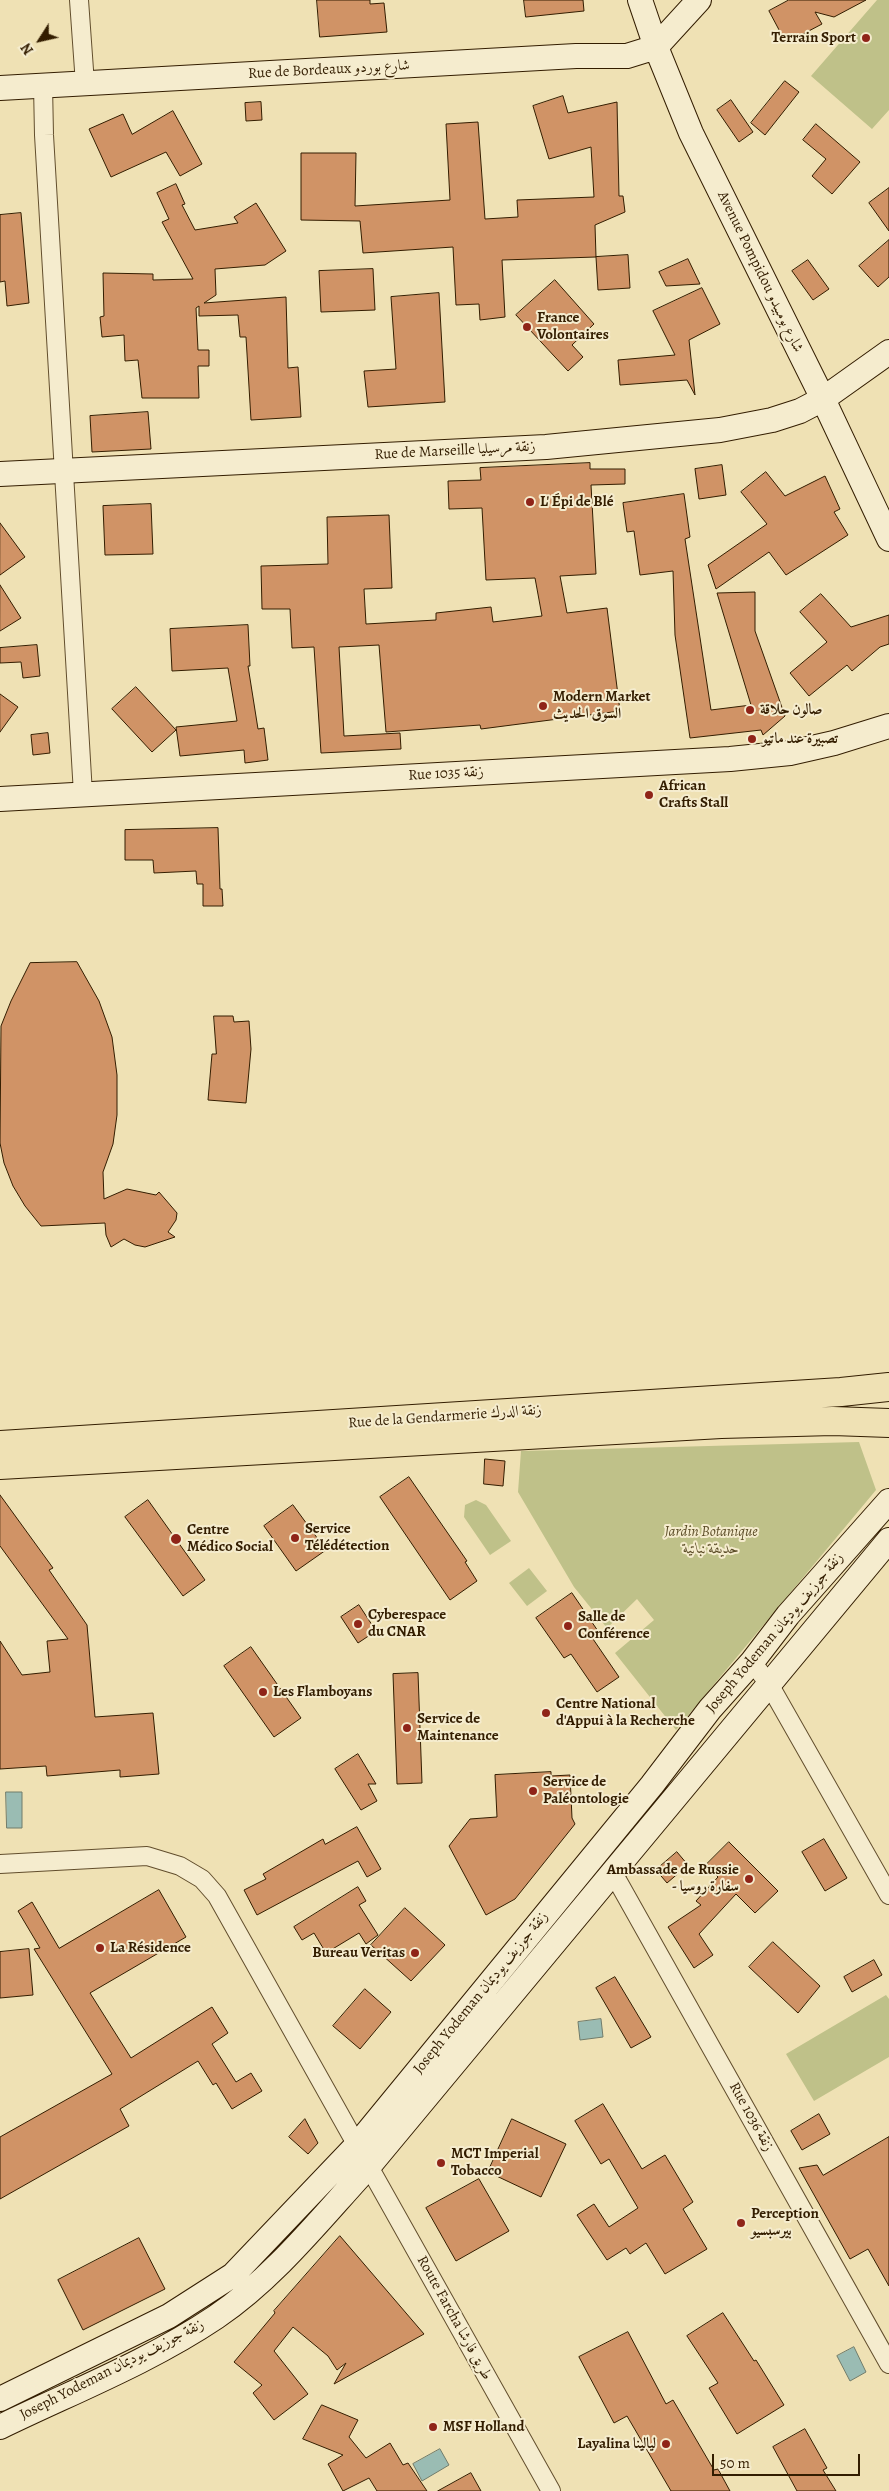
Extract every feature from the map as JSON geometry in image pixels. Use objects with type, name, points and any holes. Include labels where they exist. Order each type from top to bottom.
[{"type":"main road","name":"Rue de la Gendarmerie زنقة الدرك","points":[[0,1446],[841,1392],[889,1387]]},
{"type":"main road","name":"Rue de la Gendarmerie زنقة الدرك","points":[[0,1465],[721,1424],[833,1421],[889,1423]]},
{"type":"street","points":[[79,0],[85,84]]},
{"type":"street","name":"Avenue Pompidou شارع بومبيدو","points":[[640,0],[656,47],[691,133],[823,399],[889,539]]},
{"type":"street","points":[[656,47],[699,0]]},
{"type":"street","name":"Rue de Bordeaux شارع بوردو","points":[[0,88],[566,56],[626,56],[656,47]]},
{"type":"street","points":[[44,85],[44,135],[83,794]]},
{"type":"street","name":"Rue de Marseille زنقة مرسيليا","points":[[0,474],[546,447],[720,430],[772,420],[800,411],[823,399],[889,352]]},
{"type":"street","name":"Rue 1035 زنقة","points":[[0,799],[730,759],[790,754],[834,744],[889,726]]},
{"type":"street","name":"Joseph Yodeman زنقة جوزيف يوديمان","points":[[0,2399],[169,2316],[233,2275],[357,2145],[652,1785],[710,1709],[752,1662],[788,1615],[889,1501]]},
{"type":"street","name":"Joseph Yodeman زنقة جوزيف يوديمان","points":[[0,2427],[151,2354],[216,2316],[250,2290],[281,2262],[369,2166],[612,1871],[889,1540]]},
{"type":"street","points":[[752,1662],[769,1684],[889,1895]]},
{"type":"street","name":"Route Farcha طريق فارشا","points":[[0,1864],[147,1856],[180,1866],[202,1879],[217,1896],[551,2491]]},
{"type":"street","name":"Rue 1036 زنقة","points":[[612,1871],[889,2364]]},
{"type":"green space","name":"Terrain Sport","points":[[877,0],[889,0],[889,110],[872,129],[811,76]]},
{"type":"green space","name":"Jardin Botanique حديقة نباتية","points":[[859,1442],[876,1490],[676,1730],[615,1653],[654,1620],[637,1599],[607,1628],[574,1587],[518,1492],[521,1451]]},
{"type":"green space","points":[[476,1500],[486,1505],[511,1541],[490,1555],[464,1517],[465,1505]]},
{"type":"green space","points":[[529,1568],[547,1591],[527,1606],[509,1583]]},
{"type":"green space","points":[[886,1995],[889,1999],[889,2057],[814,2101],[786,2054]]},
{"type":"water","points":[[6,1792],[22,1792],[22,1828],[7,1828]]},
{"type":"water","points":[[601,2019],[603,2037],[580,2040],[578,2022]]},
{"type":"water","points":[[854,2347],[866,2372],[850,2381],[837,2356]]},
{"type":"water","points":[[440,2449],[449,2465],[422,2481],[413,2464]]},
{"type":"building","points":[[317,0],[370,0],[370,4],[384,3],[387,32],[320,37]]},
{"type":"building","points":[[524,0],[583,0],[584,11],[526,17]]},
{"type":"building","points":[[789,0],[866,0],[834,17],[815,12],[822,24],[786,43],[769,11]]},
{"type":"building","points":[[785,81],[799,92],[765,135],[751,123]]},
{"type":"building","points":[[563,96],[568,113],[617,102],[619,196],[623,196],[625,212],[595,225],[596,257],[502,260],[505,317],[480,320],[479,304],[456,305],[453,247],[363,253],[360,221],[301,220],[301,153],[356,153],[355,206],[450,200],[446,124],[478,122],[485,219],[518,217],[517,200],[594,197],[591,147],[549,159],[533,106]]},
{"type":"building","points":[[731,100],[753,132],[739,142],[717,110]]},
{"type":"building","points":[[261,102],[262,120],[246,121],[245,103]]},
{"type":"building","points":[[173,111],[202,164],[180,176],[166,152],[111,177],[89,129],[123,114],[132,134]]},
{"type":"building","points":[[816,124],[860,162],[832,194],[812,176],[826,159],[803,140]]},
{"type":"building","points":[[176,184],[185,204],[182,205],[195,230],[238,223],[234,217],[256,203],[286,251],[265,265],[215,269],[216,295],[204,303],[286,297],[288,368],[298,367],[301,417],[251,420],[246,337],[240,337],[238,315],[199,316],[199,306],[196,308],[198,350],[209,350],[209,366],[198,366],[199,398],[142,398],[138,360],[125,361],[124,335],[102,337],[100,317],[104,316],[103,273],[153,274],[153,280],[193,279],[162,222],[169,219],[157,193]]},
{"type":"building","points":[[889,188],[889,231],[869,203]]},
{"type":"building","points":[[21,213],[29,303],[7,306],[5,281],[0,282],[0,215]]},
{"type":"building","points":[[889,240],[889,277],[878,287],[859,266]]},
{"type":"building","points":[[628,255],[630,288],[598,290],[596,257]]},
{"type":"building","points":[[688,259],[700,284],[666,286],[659,272]]},
{"type":"building","points":[[808,260],[829,289],[813,300],[792,271]]},
{"type":"building","points":[[373,269],[375,310],[321,312],[319,271]]},
{"type":"building","points":[[555,280],[594,324],[572,345],[583,357],[568,371],[516,315]]},
{"type":"building","points":[[702,288],[720,324],[689,340],[695,395],[687,380],[620,385],[618,360],[675,355],[653,311]]},
{"type":"building","points":[[439,293],[445,402],[368,407],[364,371],[396,369],[391,297]]},
{"type":"building","points":[[148,412],[151,449],[92,452],[90,416]]},
{"type":"building","points":[[590,463],[590,469],[625,469],[625,484],[591,485],[596,574],[560,576],[567,613],[607,608],[620,711],[481,729],[480,725],[386,732],[379,645],[339,647],[344,736],[400,733],[401,749],[321,753],[314,647],[292,648],[290,609],[262,609],[261,566],[328,564],[327,517],[389,515],[392,588],[364,589],[366,624],[436,620],[436,613],[491,607],[493,622],[542,616],[535,578],[486,580],[482,508],[449,509],[448,481],[481,480],[480,468]]},
{"type":"building","points":[[722,465],[726,495],[699,499],[695,469]]},
{"type":"building","points":[[766,472],[785,496],[825,476],[840,509],[834,512],[848,535],[786,575],[769,552],[716,589],[708,565],[767,524],[741,492]]},
{"type":"building","points":[[684,494],[690,537],[685,539],[711,710],[751,705],[717,593],[755,592],[755,631],[785,716],[763,735],[761,730],[690,738],[675,635],[673,571],[640,575],[634,531],[627,532],[623,503]]},
{"type":"building","points":[[151,504],[153,554],[105,555],[103,506]]},
{"type":"building","points":[[0,523],[25,557],[0,575]]},
{"type":"building","points":[[0,585],[21,618],[0,631]]},
{"type":"building","points":[[821,594],[851,627],[889,615],[889,644],[880,647],[852,671],[847,665],[809,696],[790,673],[827,642],[800,612]]},
{"type":"building","points":[[248,625],[250,666],[248,666],[258,729],[264,728],[268,760],[245,763],[244,750],[180,756],[176,727],[237,721],[228,668],[172,671],[170,629]]},
{"type":"building","points":[[37,645],[40,676],[23,678],[21,662],[0,663],[0,648]]},
{"type":"building","points":[[136,687],[176,730],[152,752],[112,709]]},
{"type":"building","points":[[0,694],[18,707],[0,732]]},
{"type":"building","points":[[48,733],[50,753],[33,755],[31,735]]},
{"type":"building","points":[[218,828],[220,889],[222,889],[223,906],[203,906],[203,884],[197,884],[196,871],[154,873],[153,860],[125,860],[125,830]]},
{"type":"building","points":[[77,962],[99,1001],[112,1037],[117,1075],[117,1115],[113,1144],[103,1172],[104,1199],[127,1189],[156,1195],[159,1192],[177,1213],[176,1220],[168,1232],[175,1237],[145,1247],[135,1245],[124,1239],[111,1247],[106,1235],[105,1223],[41,1226],[25,1206],[13,1186],[4,1163],[0,1143],[1,1026],[30,963]]},
{"type":"building","points":[[214,1016],[233,1016],[234,1022],[249,1021],[251,1049],[246,1103],[208,1100],[212,1054],[216,1054]]},
{"type":"building","points":[[485,1459],[505,1461],[503,1486],[484,1484]]},
{"type":"building","points":[[409,1477],[467,1561],[465,1562],[477,1581],[450,1600],[380,1497]]},
{"type":"building","points":[[0,1495],[53,1568],[49,1570],[87,1625],[95,1717],[153,1713],[159,1774],[120,1777],[120,1770],[47,1776],[46,1766],[0,1769],[0,1641],[22,1675],[50,1672],[47,1641],[68,1639],[0,1546]]},
{"type":"building","points":[[148,1500],[205,1580],[183,1596],[125,1517]]},
{"type":"building","name":"Service Télédétection","points":[[293,1505],[326,1550],[296,1571],[264,1526]]},
{"type":"building","name":"Salle de Conférence","points":[[572,1593],[600,1634],[593,1639],[619,1677],[597,1692],[571,1654],[564,1658],[536,1618]]},
{"type":"building","name":"Cyberespace du CNAR","points":[[359,1605],[376,1631],[358,1643],[341,1617]]},
{"type":"building","name":"Les Flamboyans","points":[[251,1647],[301,1718],[274,1737],[224,1666]]},
{"type":"building","name":"Service de Maintenance","points":[[418,1673],[422,1783],[397,1784],[393,1674]]},
{"type":"building","points":[[358,1754],[376,1784],[368,1784],[377,1801],[361,1810],[335,1769]]},
{"type":"building","points":[[551,1772],[551,1776],[570,1775],[572,1818],[575,1824],[515,1899],[486,1915],[449,1846],[470,1819],[497,1817],[495,1775]]},
{"type":"building","points":[[357,1827],[381,1869],[367,1877],[358,1861],[257,1915],[244,1890],[266,1879],[263,1874],[323,1839],[325,1844]]},
{"type":"building","points":[[824,1839],[847,1878],[825,1891],[802,1852]]},
{"type":"building","points":[[729,1842],[778,1891],[755,1913],[736,1894],[699,1934],[713,1955],[694,1968],[668,1927],[701,1905],[696,1901],[718,1877],[706,1865]]},
{"type":"building","points":[[677,1852],[688,1865],[667,1883],[656,1870]]},
{"type":"building","points":[[358,1887],[366,1901],[359,1905],[378,1935],[366,1944],[359,1933],[326,1953],[314,1933],[302,1940],[294,1927]]},
{"type":"building","points":[[159,1890],[186,1937],[90,1993],[131,2058],[212,2007],[228,2033],[212,2044],[236,2082],[251,2073],[262,2091],[232,2109],[216,2083],[213,2085],[198,2061],[120,2109],[129,2126],[0,2199],[0,2137],[112,2074],[34,1949],[40,1948],[18,1911],[32,1902],[59,1948]]},
{"type":"building","points":[[405,1908],[445,1945],[411,1981],[371,1945]]},
{"type":"building","points":[[773,1942],[820,1986],[798,2013],[749,1967]]},
{"type":"building","points":[[29,1949],[33,1995],[0,1998],[0,1952]]},
{"type":"building","points":[[874,1960],[882,1975],[852,1992],[844,1977]]},
{"type":"building","points":[[615,1977],[651,2037],[631,2048],[596,1988]]},
{"type":"building","points":[[365,1989],[391,2012],[360,2049],[333,2026]]},
{"type":"building","points":[[603,2104],[642,2169],[665,2155],[693,2202],[683,2209],[707,2249],[665,2274],[646,2243],[630,2254],[626,2248],[607,2260],[577,2215],[594,2204],[609,2227],[638,2208],[609,2159],[601,2164],[575,2121]]},
{"type":"building","points":[[819,2114],[830,2134],[802,2150],[791,2131]]},
{"type":"building","points":[[305,2119],[318,2143],[308,2154],[289,2137]]},
{"type":"building","points":[[512,2119],[566,2144],[541,2197],[488,2172]]},
{"type":"building","points":[[889,2137],[889,2286],[868,2249],[850,2259],[799,2168],[817,2165],[823,2175]]},
{"type":"building","points":[[479,2179],[509,2231],[456,2261],[426,2208]]},
{"type":"building","points":[[340,2236],[424,2334],[334,2384],[346,2363],[337,2370],[328,2356],[293,2327],[274,2351],[308,2394],[274,2420],[253,2393],[262,2385],[234,2362],[275,2313],[274,2311]]},
{"type":"building","points":[[139,2238],[165,2289],[83,2330],[58,2280]]},
{"type":"building","points":[[723,2313],[754,2361],[756,2360],[784,2405],[737,2434],[709,2388],[718,2383],[687,2336]]},
{"type":"building","points":[[628,2332],[666,2404],[673,2400],[714,2470],[718,2469],[730,2491],[671,2491],[627,2416],[614,2423],[579,2357]]},
{"type":"building","points":[[322,2405],[358,2420],[349,2437],[366,2458],[390,2443],[403,2465],[408,2463],[427,2491],[377,2491],[369,2478],[343,2491],[328,2464],[343,2455],[303,2439]]},
{"type":"building","points":[[805,2429],[827,2468],[823,2470],[836,2491],[797,2491],[773,2447]]},
{"type":"building","points":[[471,2473],[481,2491],[438,2491]]},
{"type":"place","name":"Terrain Sport","points":[[866,38]]},
{"type":"place","name":"France Volontaires","points":[[527,327]]},
{"type":"place","name":"L' Épi de Blé","points":[[530,502]]},
{"type":"place","name":"Modern Market السوق الحديث","points":[[543,706]]},
{"type":"place","name":"صالون حلاقة","points":[[750,710]]},
{"type":"place","name":"تصبيرة عند ماتيو","points":[[752,739]]},
{"type":"place","name":"African Crafts Stall","points":[[649,795]]},
{"type":"place","name":"Service Télédétection","points":[[295,1538]]},
{"type":"place","name":"Centre Médico Social","points":[[176,1539]]},
{"type":"place","name":"Cyberespace du CNAR","points":[[358,1624]]},
{"type":"place","name":"Salle de Conférence","points":[[568,1626]]},
{"type":"place","name":"Les Flamboyans","points":[[263,1692]]},
{"type":"place","name":"Centre National d'Appui à la Recherche","points":[[546,1713]]},
{"type":"place","name":"Service de Maintenance","points":[[407,1728]]},
{"type":"place","name":"Service de Paléontologie","points":[[533,1791]]},
{"type":"place","name":"Ambassade de Russie - سفارة روسيا","points":[[749,1879]]},
{"type":"place","name":"La Résidence","points":[[100,1948]]},
{"type":"place","name":"Bureau Veritas","points":[[415,1953]]},
{"type":"place","name":"MCT Imperial Tobacco","points":[[441,2163]]},
{"type":"place","name":"Perception بيرسبسيو","points":[[741,2223]]},
{"type":"place","name":"MSF Holland","points":[[433,2427]]},
{"type":"place","name":"Layalina ليالينا","points":[[666,2444]]}]
